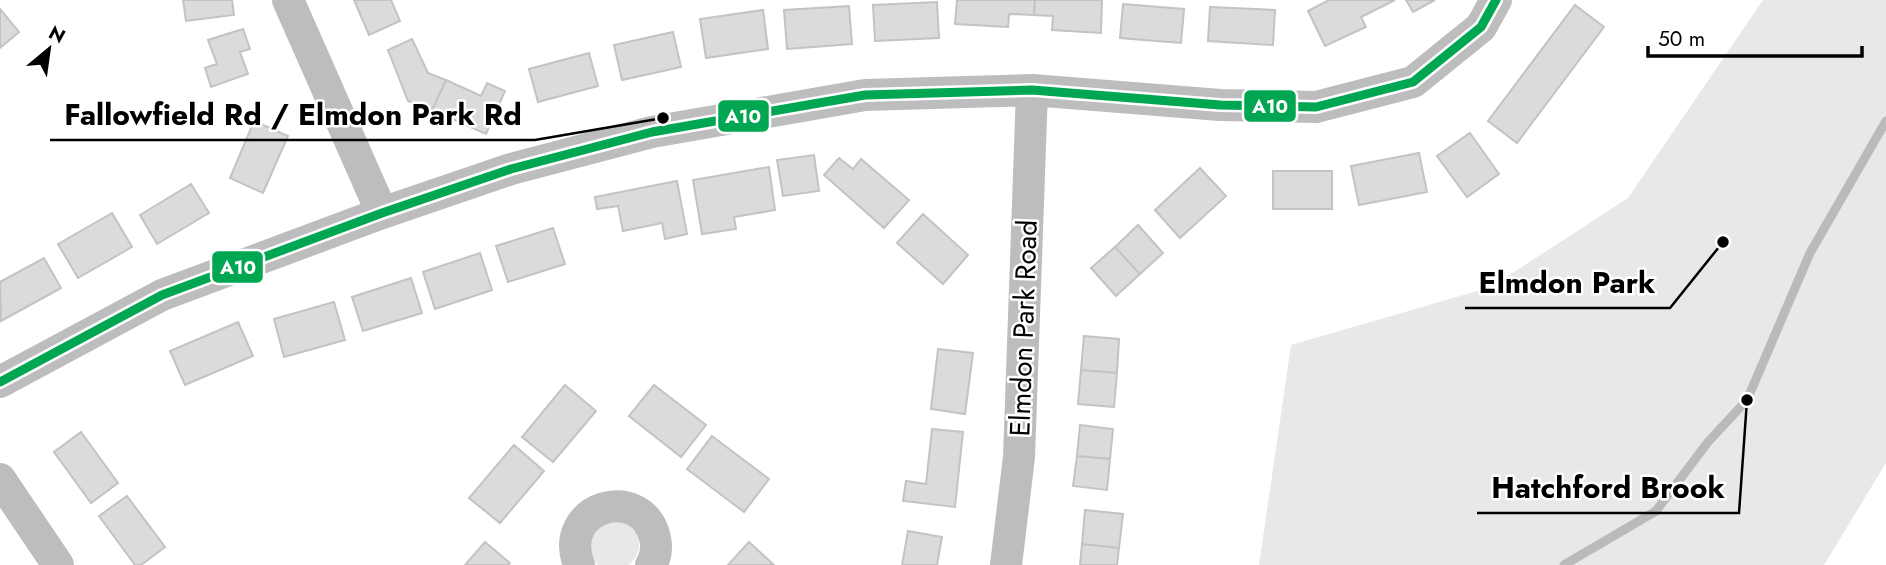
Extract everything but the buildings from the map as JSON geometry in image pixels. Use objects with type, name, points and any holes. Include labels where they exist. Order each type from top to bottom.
[{"type":"street","points":[[288,0],[382,213]]},
{"type":"street","points":[[0,382],[162,295],[382,213],[511,169],[652,132],[865,95],[1032,90],[1220,105],[1316,107],[1413,82],[1480,27],[1496,0]]},
{"type":"street","name":"Elmdon Park Road","points":[[1006,565],[1019,457],[1032,90]]},
{"type":"street","points":[[0,479],[58,565]]},
{"type":"street","points":[[579,565],[575,548],[577,532],[586,519],[598,509],[614,506],[630,508],[643,517],[653,530],[656,545],[651,565]]},
{"type":"shaded area","points":[[1763,0],[1886,0],[1886,463],[1824,565],[1259,565],[1291,345],[1491,287],[1628,198]]},
{"type":"shaded area","points":[[613,517],[635,529],[637,534],[638,552],[629,565],[598,565],[588,554],[591,529]]},
{"type":"waterway","points":[[1564,565],[1656,511],[1708,442],[1747,400],[1810,253],[1886,121]]},
{"type":"transit line","name":"A10","points":[[0,382],[162,295],[382,213],[511,169],[652,132],[865,95],[1032,90],[1220,105],[1316,107],[1413,82],[1481,27],[1496,0]]},
{"type":"place","name":"Fallowfield Rd / Elmdon Park Rd","points":[[663,118]]},
{"type":"place","name":"Elmdon Park","points":[[1723,242]]},
{"type":"place","name":"Hatchford Brook","points":[[1747,400]]}]
